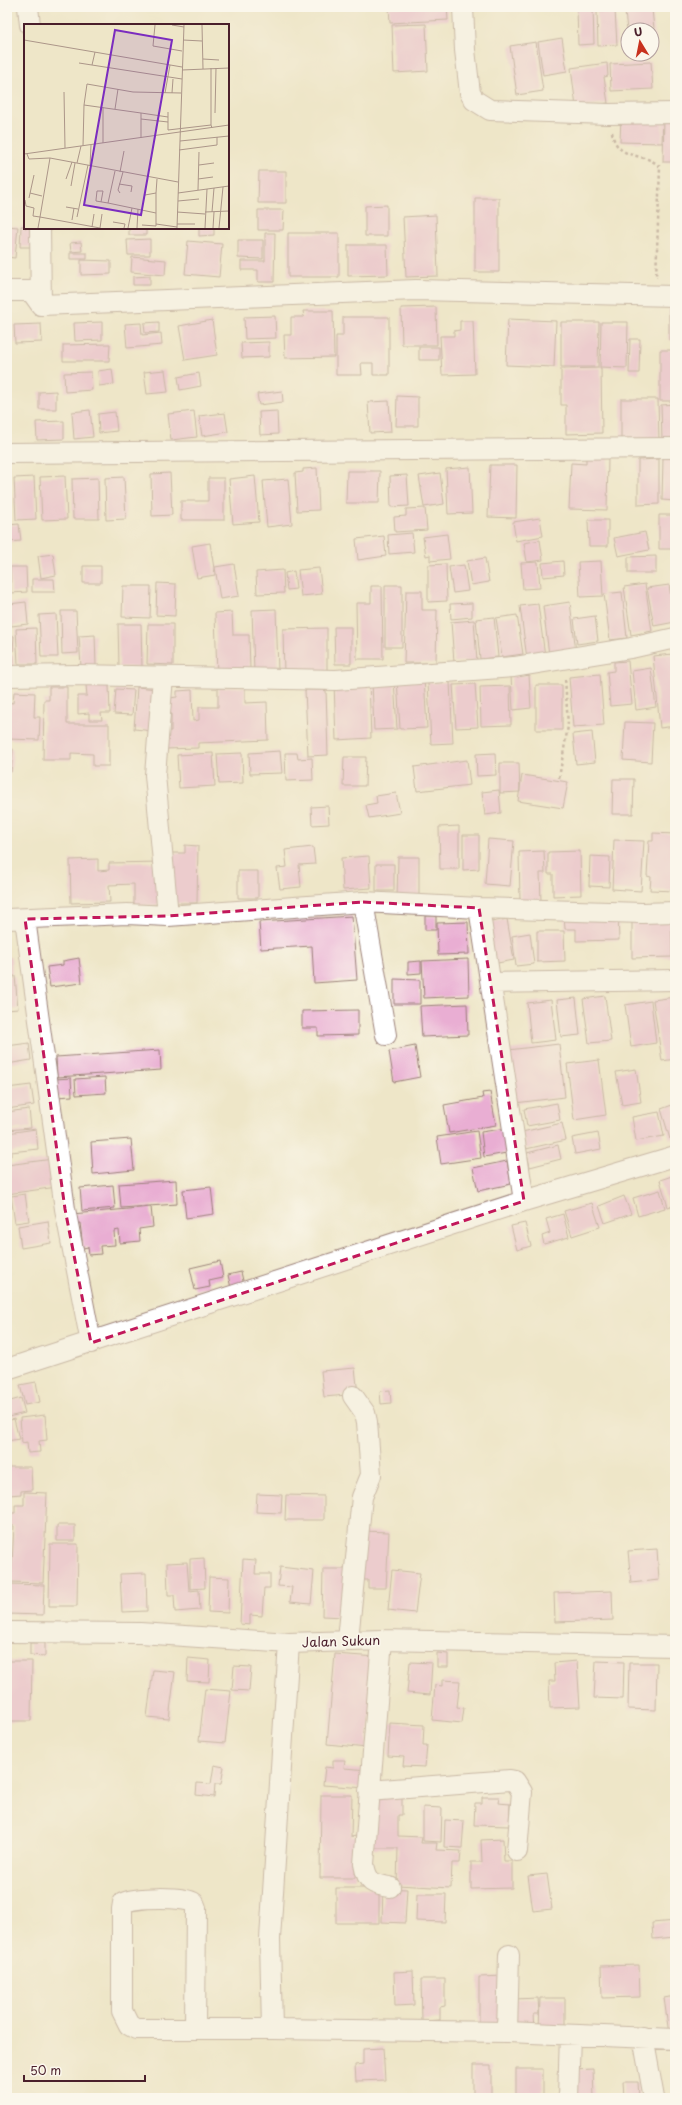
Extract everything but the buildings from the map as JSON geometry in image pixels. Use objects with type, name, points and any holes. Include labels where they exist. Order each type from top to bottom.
[{"type":"street","points":[[28,7],[30,24]]},
{"type":"street","points":[[463,7],[468,83],[474,100],[480,105],[490,110],[504,112],[608,114],[675,113]]},
{"type":"street","points":[[40,229],[41,296]]},
{"type":"street","points":[[7,291],[31,291],[41,296],[416,290],[675,296]]},
{"type":"street","points":[[7,452],[675,448]]},
{"type":"street","points":[[7,676],[77,675],[163,678],[336,680],[514,667],[631,648],[675,638]]},
{"type":"street","points":[[163,678],[155,775],[168,916]]},
{"type":"street","points":[[363,902],[386,1035]]},
{"type":"street","points":[[91,1343],[64,1209],[16,919],[127,914],[168,916],[363,902],[479,908],[642,913],[675,912]]},
{"type":"street","points":[[479,908],[492,983],[524,1201]]},
{"type":"street","points":[[492,983],[675,980]]},
{"type":"street","points":[[7,1369],[91,1343],[198,1306],[524,1201],[675,1156]]},
{"type":"street","points":[[348,1640],[362,1497],[371,1476],[365,1413],[353,1396]]},
{"type":"street","name":"Jalan Sukun","points":[[7,1632],[140,1633],[289,1643],[382,1640],[675,1646]]},
{"type":"street","points":[[382,1640],[364,1864],[366,1876],[370,1881],[390,1887]]},
{"type":"street","points":[[272,2029],[270,1939],[289,1643]]},
{"type":"street","points":[[369,1791],[510,1780],[515,1781],[522,1792],[516,1851]]},
{"type":"street","points":[[195,2028],[196,1908],[194,1904],[184,1900],[128,1901],[123,1903],[122,2011],[129,2025],[136,2030],[195,2028],[507,2032],[642,2037],[675,2040]]},
{"type":"street","points":[[507,2032],[509,1955]]},
{"type":"street","points":[[568,2098],[570,2035]]},
{"type":"street","points":[[642,2037],[654,2098]]},
{"type":"path","points":[[608,114],[612,134],[619,149],[628,154],[656,163],[660,167],[661,175],[655,295]]},
{"type":"path","points":[[559,778],[568,726],[564,660]]},
{"type":"highlighted area","points":[[363,902],[479,908],[524,1201],[91,1343],[65,1209],[25,919],[168,916]]}]
